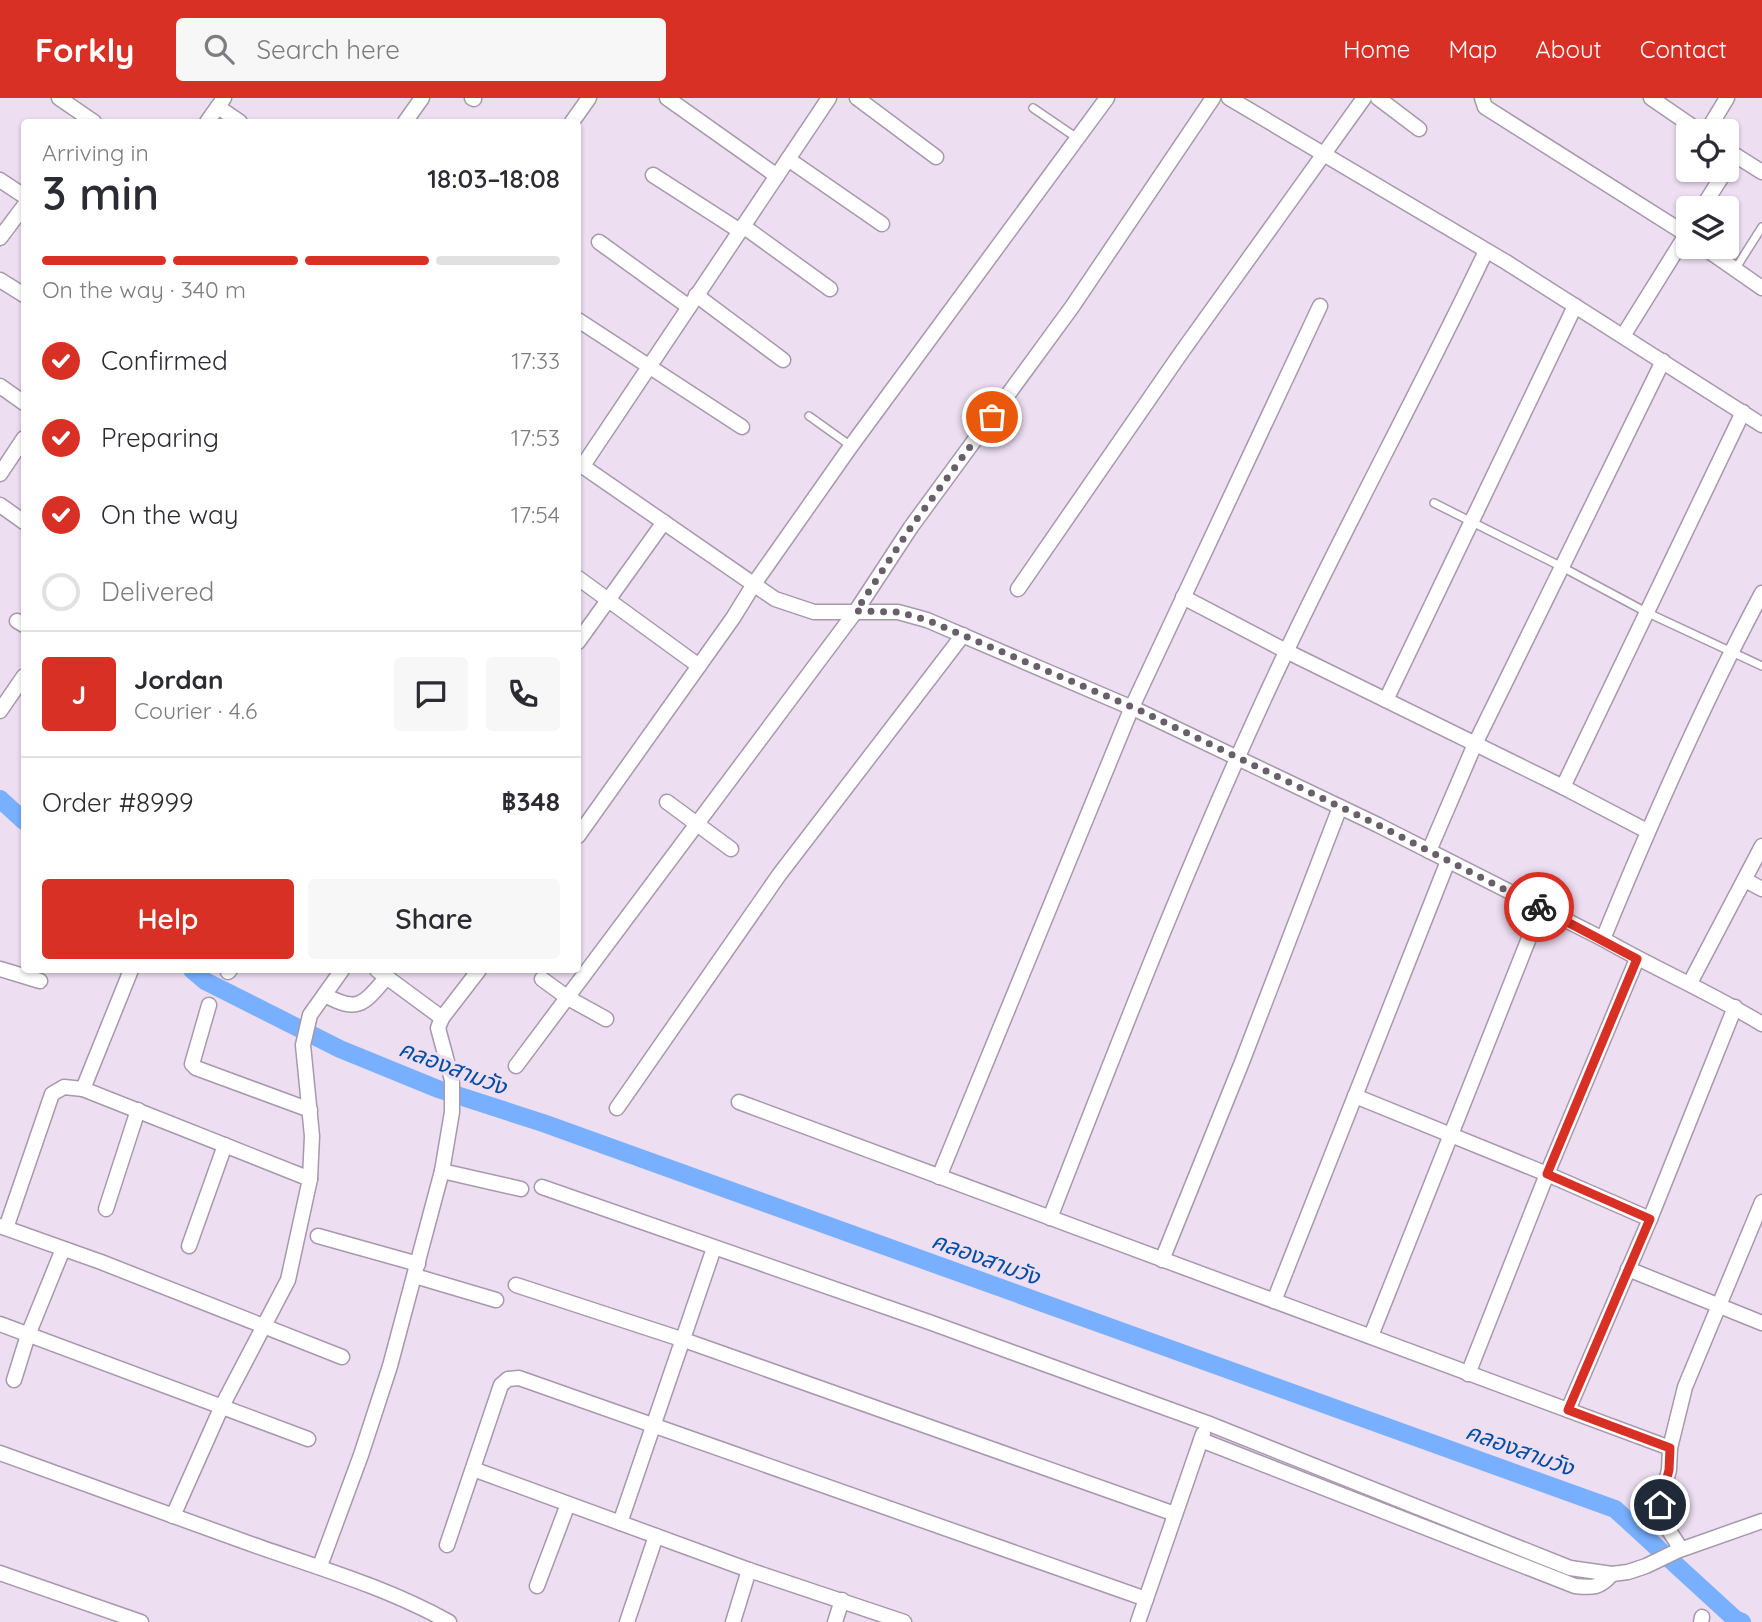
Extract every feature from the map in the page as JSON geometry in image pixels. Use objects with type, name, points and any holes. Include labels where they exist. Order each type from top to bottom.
[{"type":"street","points":[[59,98],[90,119]]},
{"type":"street","points":[[407,119],[422,98]]},
{"type":"street","points":[[574,119],[589,98]]},
{"type":"street","points":[[667,98],[776,176]]},
{"type":"street","points":[[581,464],[829,98]]},
{"type":"street","points":[[857,98],[936,157]]},
{"type":"street","points":[[581,832],[851,446],[1107,98]]},
{"type":"street","points":[[516,1066],[856,611],[911,527],[1072,307],[1213,98]]},
{"type":"street","points":[[1228,98],[1576,306],[1762,425]]},
{"type":"street","points":[[1018,589],[1181,353],[1364,98]]},
{"type":"street","points":[[1378,98],[1419,129]]},
{"type":"street","points":[[1482,98],[1485,107],[1676,226]]},
{"type":"street","points":[[1651,98],[1682,119]]},
{"type":"street","points":[[1714,119],[1727,98]]},
{"type":"street","points":[[209,119],[221,102],[237,119]]},
{"type":"street","points":[[788,159],[882,224]]},
{"type":"street","points":[[1739,164],[1762,172]]},
{"type":"street","points":[[653,175],[742,228],[830,289]]},
{"type":"street","points":[[0,180],[21,194]]},
{"type":"street","points":[[0,238],[21,210]]},
{"type":"street","points":[[599,243],[783,360]]},
{"type":"street","points":[[1050,1219],[1155,950],[1238,758],[1286,652],[1431,367],[1486,251]]},
{"type":"street","points":[[1623,336],[1676,252]]},
{"type":"street","points":[[1718,259],[1762,288]]},
{"type":"street","points":[[0,279],[21,293]]},
{"type":"street","points":[[939,1177],[1132,707],[1320,306]]},
{"type":"street","points":[[1386,700],[1576,306]]},
{"type":"street","points":[[581,322],[742,427]]},
{"type":"street","points":[[1429,851],[1475,744],[1663,361]]},
{"type":"street","points":[[0,386],[21,401]]},
{"type":"street","points":[[1563,787],[1743,412]]},
{"type":"street","points":[[0,474],[21,442]]},
{"type":"street","points":[[581,466],[775,599],[814,612],[898,612],[927,620],[1132,707],[1429,851],[1637,959],[1690,983],[1762,1024]]},
{"type":"street","points":[[0,505],[21,520]]},
{"type":"street","points":[[581,638],[664,522]]},
{"type":"street","points":[[581,580],[699,666]]},
{"type":"street","points":[[1603,939],[1647,831],[1762,593]]},
{"type":"street","points":[[1183,597],[1286,652],[1563,787],[1647,831]]},
{"type":"street","points":[[617,1108],[779,875],[963,635]]},
{"type":"street","points":[[0,711],[21,680]]},
{"type":"street","points":[[667,802],[731,849]]},
{"type":"street","points":[[1162,1260],[1340,807]]},
{"type":"street","points":[[1690,983],[1762,846]]},
{"type":"street","points":[[1275,1301],[1448,861]]},
{"type":"street","points":[[1745,880],[1762,889]]},
{"type":"street","points":[[1371,1336],[1541,908]]},
{"type":"street","points":[[1468,1374],[1547,1174],[1637,959]]},
{"type":"street","points":[[0,969],[40,981]]},
{"type":"street","points":[[83,1089],[130,973]]},
{"type":"street","points":[[173,1516],[222,1406],[288,1280],[310,1179],[313,1136],[303,1045],[310,1015],[340,973]]},
{"type":"street","points":[[325,995],[340,1004],[351,1006],[364,1003],[382,973],[442,1018]]},
{"type":"street","points":[[320,1566],[390,1366],[442,1171],[452,1112],[452,1080],[438,1028],[442,1018],[477,973]]},
{"type":"street","points":[[542,979],[568,998],[606,1019]]},
{"type":"street","points":[[209,1005],[192,1064],[196,1068],[310,1110]]},
{"type":"street","points":[[1568,1410],[1650,1219],[1735,1007]]},
{"type":"street","points":[[310,1179],[83,1089],[64,1087],[52,1094],[3,1227],[342,1357]]},
{"type":"street","points":[[1355,1096],[1650,1219]]},
{"type":"street","points":[[739,1102],[1670,1448]]},
{"type":"street","points":[[106,1209],[138,1110]]},
{"type":"street","points":[[189,1246],[225,1145]]},
{"type":"street","points":[[442,1171],[521,1189]]},
{"type":"street","points":[[542,1187],[929,1322],[1207,1423],[1570,1568],[1612,1574],[1646,1566],[1679,1550],[1762,1521]]},
{"type":"street","points":[[1679,1550],[1660,1505],[1669,1470],[1670,1448],[1685,1387],[1762,1202]]},
{"type":"street","points":[[318,1236],[496,1300]]},
{"type":"street","points":[[620,1523],[714,1248]]},
{"type":"street","points":[[14,1380],[63,1249]]},
{"type":"street","points":[[1628,1269],[1762,1323]]},
{"type":"street","points":[[516,1284],[684,1340],[1175,1514]]},
{"type":"street","points":[[0,1324],[308,1439]]},
{"type":"street","points":[[447,1545],[501,1385],[509,1379],[519,1378],[1146,1599]]},
{"type":"street","points":[[1138,1622],[1207,1423]]},
{"type":"street","points":[[1201,1440],[1575,1586],[1596,1588],[1604,1584],[1612,1574]]},
{"type":"street","points":[[0,1452],[173,1516],[320,1566],[414,1602],[449,1622]]},
{"type":"street","points":[[473,1469],[750,1570],[904,1622]]},
{"type":"street","points":[[537,1586],[568,1504]]},
{"type":"street","points":[[626,1622],[656,1536]]},
{"type":"street","points":[[733,1622],[750,1570]]},
{"type":"street","points":[[0,1573],[141,1622]]},
{"type":"street","points":[[835,1622],[842,1600]]},
{"type":"lane","points":[[1032,107],[1077,138]]},
{"type":"lane","points":[[1734,271],[1762,227]]},
{"type":"lane","points":[[809,416],[851,446]]},
{"type":"lane","points":[[1434,503],[1648,613],[1762,666]]},
{"type":"waterway","name":"คลองสามวัง","points":[[0,799],[21,818]]},
{"type":"waterway","name":"คลองสามวัง","points":[[196,973],[205,981],[340,1049],[438,1089],[543,1123],[1615,1509],[1735,1619],[1742,1622]]},
{"type":"way so far","points":[[992,417],[911,527],[856,611],[898,612],[927,620],[1137,709],[1378,825],[1539,907]]},
{"type":"route","points":[[1539,907],[1637,959],[1547,1174],[1650,1219],[1568,1410],[1670,1448],[1671,1460],[1660,1505]]}]
